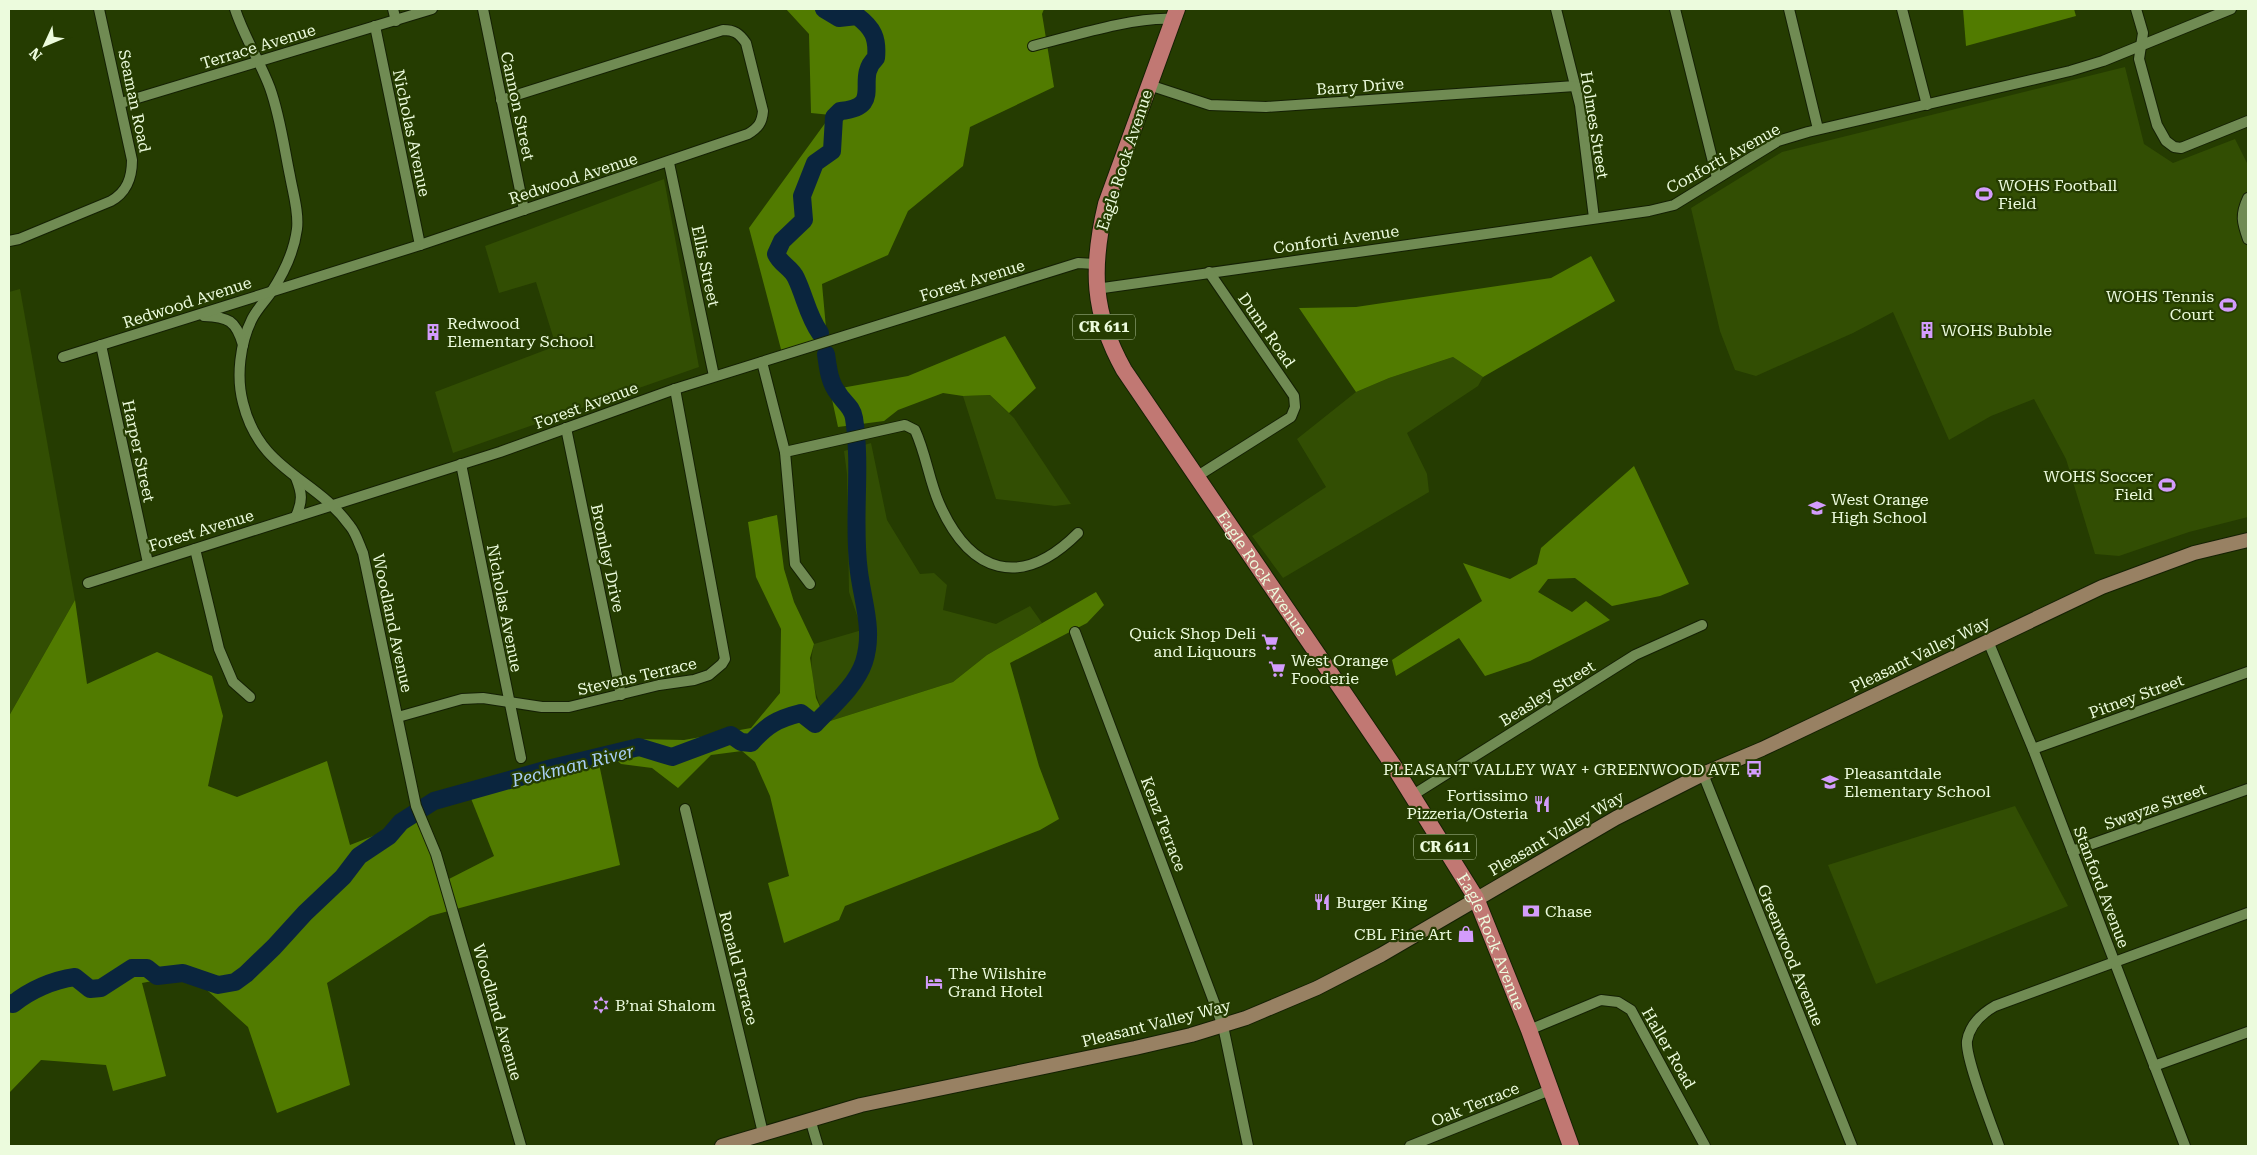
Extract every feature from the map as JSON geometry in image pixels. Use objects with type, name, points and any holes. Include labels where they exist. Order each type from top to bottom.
[{"type":"main road","name":"Eagle Rock Avenue","points":[[1174,14],[1106,204],[1099,233],[1095,264],[1096,289],[1103,327],[1116,356],[1413,796],[1476,898],[1571,1146]]},
{"type":"main road","name":"Pleasant Valley Way","points":[[722,1146],[861,1105],[1135,1048],[1223,1026],[1317,988],[1381,955],[1617,817],[1703,774],[1762,749],[1988,641],[2132,575],[2194,552],[2248,540]]},
{"type":"street","name":"Seaman Road","points":[[9,241],[20,239],[111,202],[126,188],[132,172],[132,160],[100,9]]},
{"type":"street","name":"Woodland Avenue","points":[[235,9],[241,28],[258,62],[277,108],[296,204],[297,226],[288,265],[253,317],[243,346],[240,389],[242,402],[252,430],[269,453],[281,467],[331,505],[351,526],[363,553],[418,810],[436,854],[521,1146]]},
{"type":"street","points":[[393,9],[396,21]]},
{"type":"street","name":"Terrace Avenue","points":[[121,103],[432,9]]},
{"type":"street","name":"Cannon Street","points":[[483,9],[524,210]]},
{"type":"street","name":"Holmes Street","points":[[1556,9],[1580,105],[1594,218]]},
{"type":"street","points":[[1676,9],[1717,178]]},
{"type":"street","points":[[1789,9],[1818,129]]},
{"type":"street","points":[[1902,9],[1927,105]]},
{"type":"street","points":[[2136,9],[2143,33],[2139,59],[2157,125],[2166,141],[2174,147],[2181,148],[2248,121]]},
{"type":"street","name":"Conforti Avenue","points":[[1096,289],[1649,211],[1674,204],[1778,142],[1818,129],[2070,71],[2103,61],[2231,9]]},
{"type":"street","points":[[1033,46],[1095,31],[1159,19],[1174,14]]},
{"type":"street","name":"Nicholas Avenue","points":[[375,26],[420,245]]},
{"type":"street","name":"Redwood Avenue","points":[[63,357],[420,245],[668,162],[748,134],[756,129],[762,120],[762,111],[746,43],[740,35],[732,30],[723,30],[501,100]]},
{"type":"street","name":"Barry Drive","points":[[1149,85],[1210,105],[1266,107],[1575,86]]},
{"type":"street","name":"Ellis Street","points":[[668,162],[714,376]]},
{"type":"street","points":[[2248,198],[2244,207],[2242,222],[2248,239]]},
{"type":"street","name":"Forest Avenue","points":[[88,583],[461,464],[714,376],[1078,263],[1095,264]]},
{"type":"street","name":"Dunn Road","points":[[1196,477],[1291,417],[1295,406],[1294,396],[1209,272]]},
{"type":"street","points":[[198,315],[221,317],[232,321],[239,332],[243,346]]},
{"type":"street","name":"Harper Street","points":[[100,345],[148,563]]},
{"type":"street","points":[[762,362],[785,452],[795,564],[810,584]]},
{"type":"street","name":"Stevens Terrace","points":[[398,717],[462,699],[483,698],[542,707],[569,707],[659,684],[694,680],[709,675],[722,664],[725,659],[675,389]]},
{"type":"street","points":[[785,452],[900,424],[910,426],[915,430],[930,480],[948,520],[972,553],[988,563],[1020,568],[1040,562],[1060,551],[1078,533]]},
{"type":"street","name":"Bromley Drive","points":[[566,428],[621,695]]},
{"type":"street","name":"Nicholas Avenue","points":[[461,464],[520,758]]},
{"type":"street","points":[[296,477],[302,494],[301,505],[296,516]]},
{"type":"street","points":[[195,549],[219,649],[233,682],[250,696]]},
{"type":"street","name":"Beasley Street","points":[[1413,796],[1635,655],[1702,625]]},
{"type":"street","name":"Kenz Terrace","points":[[1075,632],[1223,1026],[1248,1146]]},
{"type":"street","name":"Stanford Avenue","points":[[1988,641],[2033,748],[2185,1146]]},
{"type":"street","name":"Pitney Street","points":[[2033,748],[2248,672]]},
{"type":"street","name":"Greenwood Avenue","points":[[1703,774],[1852,1146]]},
{"type":"street","name":"Swayze Street","points":[[2072,852],[2248,789]]},
{"type":"street","name":"Ronald Terrace","points":[[685,809],[763,1133]]},
{"type":"street","points":[[1999,1146],[1967,1050],[1967,1041],[1973,1025],[1985,1011],[2248,913]]},
{"type":"street","name":"Haller Road","points":[[1528,1030],[1601,1000],[1618,1002],[1631,1010],[1705,1146]]},
{"type":"street","points":[[2154,1066],[2248,1032]]},
{"type":"street","name":"Oak Terrace","points":[[1410,1146],[1550,1090]]},
{"type":"street","points":[[810,1119],[818,1146]]},
{"type":"green space","points":[[786,9],[1044,9],[1042,14],[1054,87],[970,127],[963,166],[908,211],[888,255],[822,284],[827,339],[782,353],[749,228],[831,115],[811,113],[809,34]]},
{"type":"green space","points":[[1963,9],[2074,9],[2076,16],[1966,46]]},
{"type":"green space","points":[[2125,67],[2144,144],[2173,163],[2235,139],[2248,165],[2248,517],[2189,532],[2119,556],[2095,554],[2066,459],[2034,399],[1991,416],[1949,440],[1893,312],[1853,333],[1756,376],[1735,370],[1720,331],[1691,208],[1782,152]]},
{"type":"green space","points":[[664,179],[699,367],[453,453],[435,392],[556,346],[536,282],[499,293],[485,246]]},
{"type":"green space","points":[[1591,256],[1615,301],[1483,377],[1453,357],[1389,378],[1356,392],[1299,308],[1356,307],[1551,278]]},
{"type":"green space","points":[[20,289],[75,600],[9,716],[9,292]]},
{"type":"green space","points":[[1005,336],[1036,388],[1009,413],[990,395],[963,396],[943,393],[898,410],[884,421],[838,427],[830,390],[908,376]]},
{"type":"green space","points":[[1453,357],[1483,377],[1478,386],[1407,433],[1427,474],[1429,492],[1283,578],[1252,536],[1326,487],[1297,439],[1356,392],[1389,378]]},
{"type":"green space","points":[[990,395],[1014,418],[1071,504],[1055,506],[996,499],[963,396]]},
{"type":"green space","points":[[871,443],[887,520],[920,574],[934,573],[947,585],[943,610],[996,624],[1030,606],[1042,623],[987,655],[953,682],[827,722],[819,703],[812,674],[814,644],[862,630],[849,592],[847,474],[844,451]]},
{"type":"green space","points":[[1634,466],[1689,584],[1660,596],[1612,606],[1575,578],[1548,579],[1538,592],[1572,612],[1586,601],[1610,620],[1530,661],[1485,676],[1459,638],[1396,676],[1392,660],[1482,601],[1463,563],[1510,579],[1537,564],[1541,548]]},
{"type":"green space","points":[[777,515],[784,569],[794,602],[814,644],[810,658],[816,698],[827,722],[953,682],[987,655],[1096,592],[1104,605],[1087,623],[1010,663],[1039,766],[1059,819],[1040,830],[845,906],[839,920],[784,943],[768,883],[789,876],[770,796],[755,762],[742,751],[711,755],[678,788],[652,768],[621,764],[603,748],[635,739],[684,740],[751,728],[780,693],[781,629],[756,577],[748,522]]},
{"type":"green space","points":[[75,600],[87,684],[157,652],[212,676],[223,716],[208,786],[237,797],[327,761],[350,845],[422,817],[447,880],[494,856],[468,791],[597,754],[620,865],[430,916],[327,983],[350,1085],[277,1113],[248,1027],[189,974],[142,983],[166,1076],[113,1091],[106,1065],[41,1060],[9,1093],[9,716]]},
{"type":"green space","points":[[2015,806],[2068,906],[1876,984],[1828,865]]},
{"type":"waterway","name":"Peckman River","points":[[820,333],[812,320],[796,278],[776,254],[782,241],[804,220],[802,196],[815,163],[832,151],[834,117],[840,111],[862,104],[866,98],[867,75],[870,66],[876,58],[875,39],[867,25],[857,16],[839,18],[824,9]]},
{"type":"waterway","name":"Peckman River","points":[[9,1003],[13,1004],[34,990],[67,978],[75,977],[90,989],[101,988],[132,968],[147,968],[157,976],[183,973],[218,985],[235,982],[274,947],[305,913],[343,877],[359,856],[389,836],[401,822],[434,801],[552,768],[639,747],[672,757],[731,735],[741,742],[751,743],[773,724],[801,713],[815,724],[843,695],[860,671],[867,651],[868,639],[867,617],[857,553],[857,456],[854,418],[851,410],[835,389],[829,374],[826,354]]},
{"type":"place","name":"WOHS Football Field","points":[[1984,194]]},
{"type":"place","name":"WOHS Tennis Court","points":[[2228,305]]},
{"type":"place","name":"WOHS Bubble","points":[[1927,330]]},
{"type":"place","name":"Redwood Elementary School","points":[[433,332]]},
{"type":"place","name":"WOHS Soccer Field","points":[[2167,485]]},
{"type":"place","name":"West Orange High School","points":[[1817,508]]},
{"type":"place","name":"Quick Shop Deli and Liquours","points":[[1270,642]]},
{"type":"place","name":"West Orange Fooderie","points":[[1277,669]]},
{"type":"place","name":"PLEASANT VALLEY WAY + GREENWOOD AVE","points":[[1754,769]]},
{"type":"place","name":"Pleasantdale Elementary School","points":[[1830,782]]},
{"type":"place","name":"Fortissimo Pizzeria/Osteria","points":[[1542,804]]},
{"type":"place","name":"Burger King","points":[[1322,902]]},
{"type":"place","name":"Chase","points":[[1531,911]]},
{"type":"place","name":"CBL Fine Art","points":[[1466,934]]},
{"type":"place","name":"The Wilshire Grand Hotel","points":[[934,982]]},
{"type":"place","name":"B’nai Shalom","points":[[601,1005]]}]
